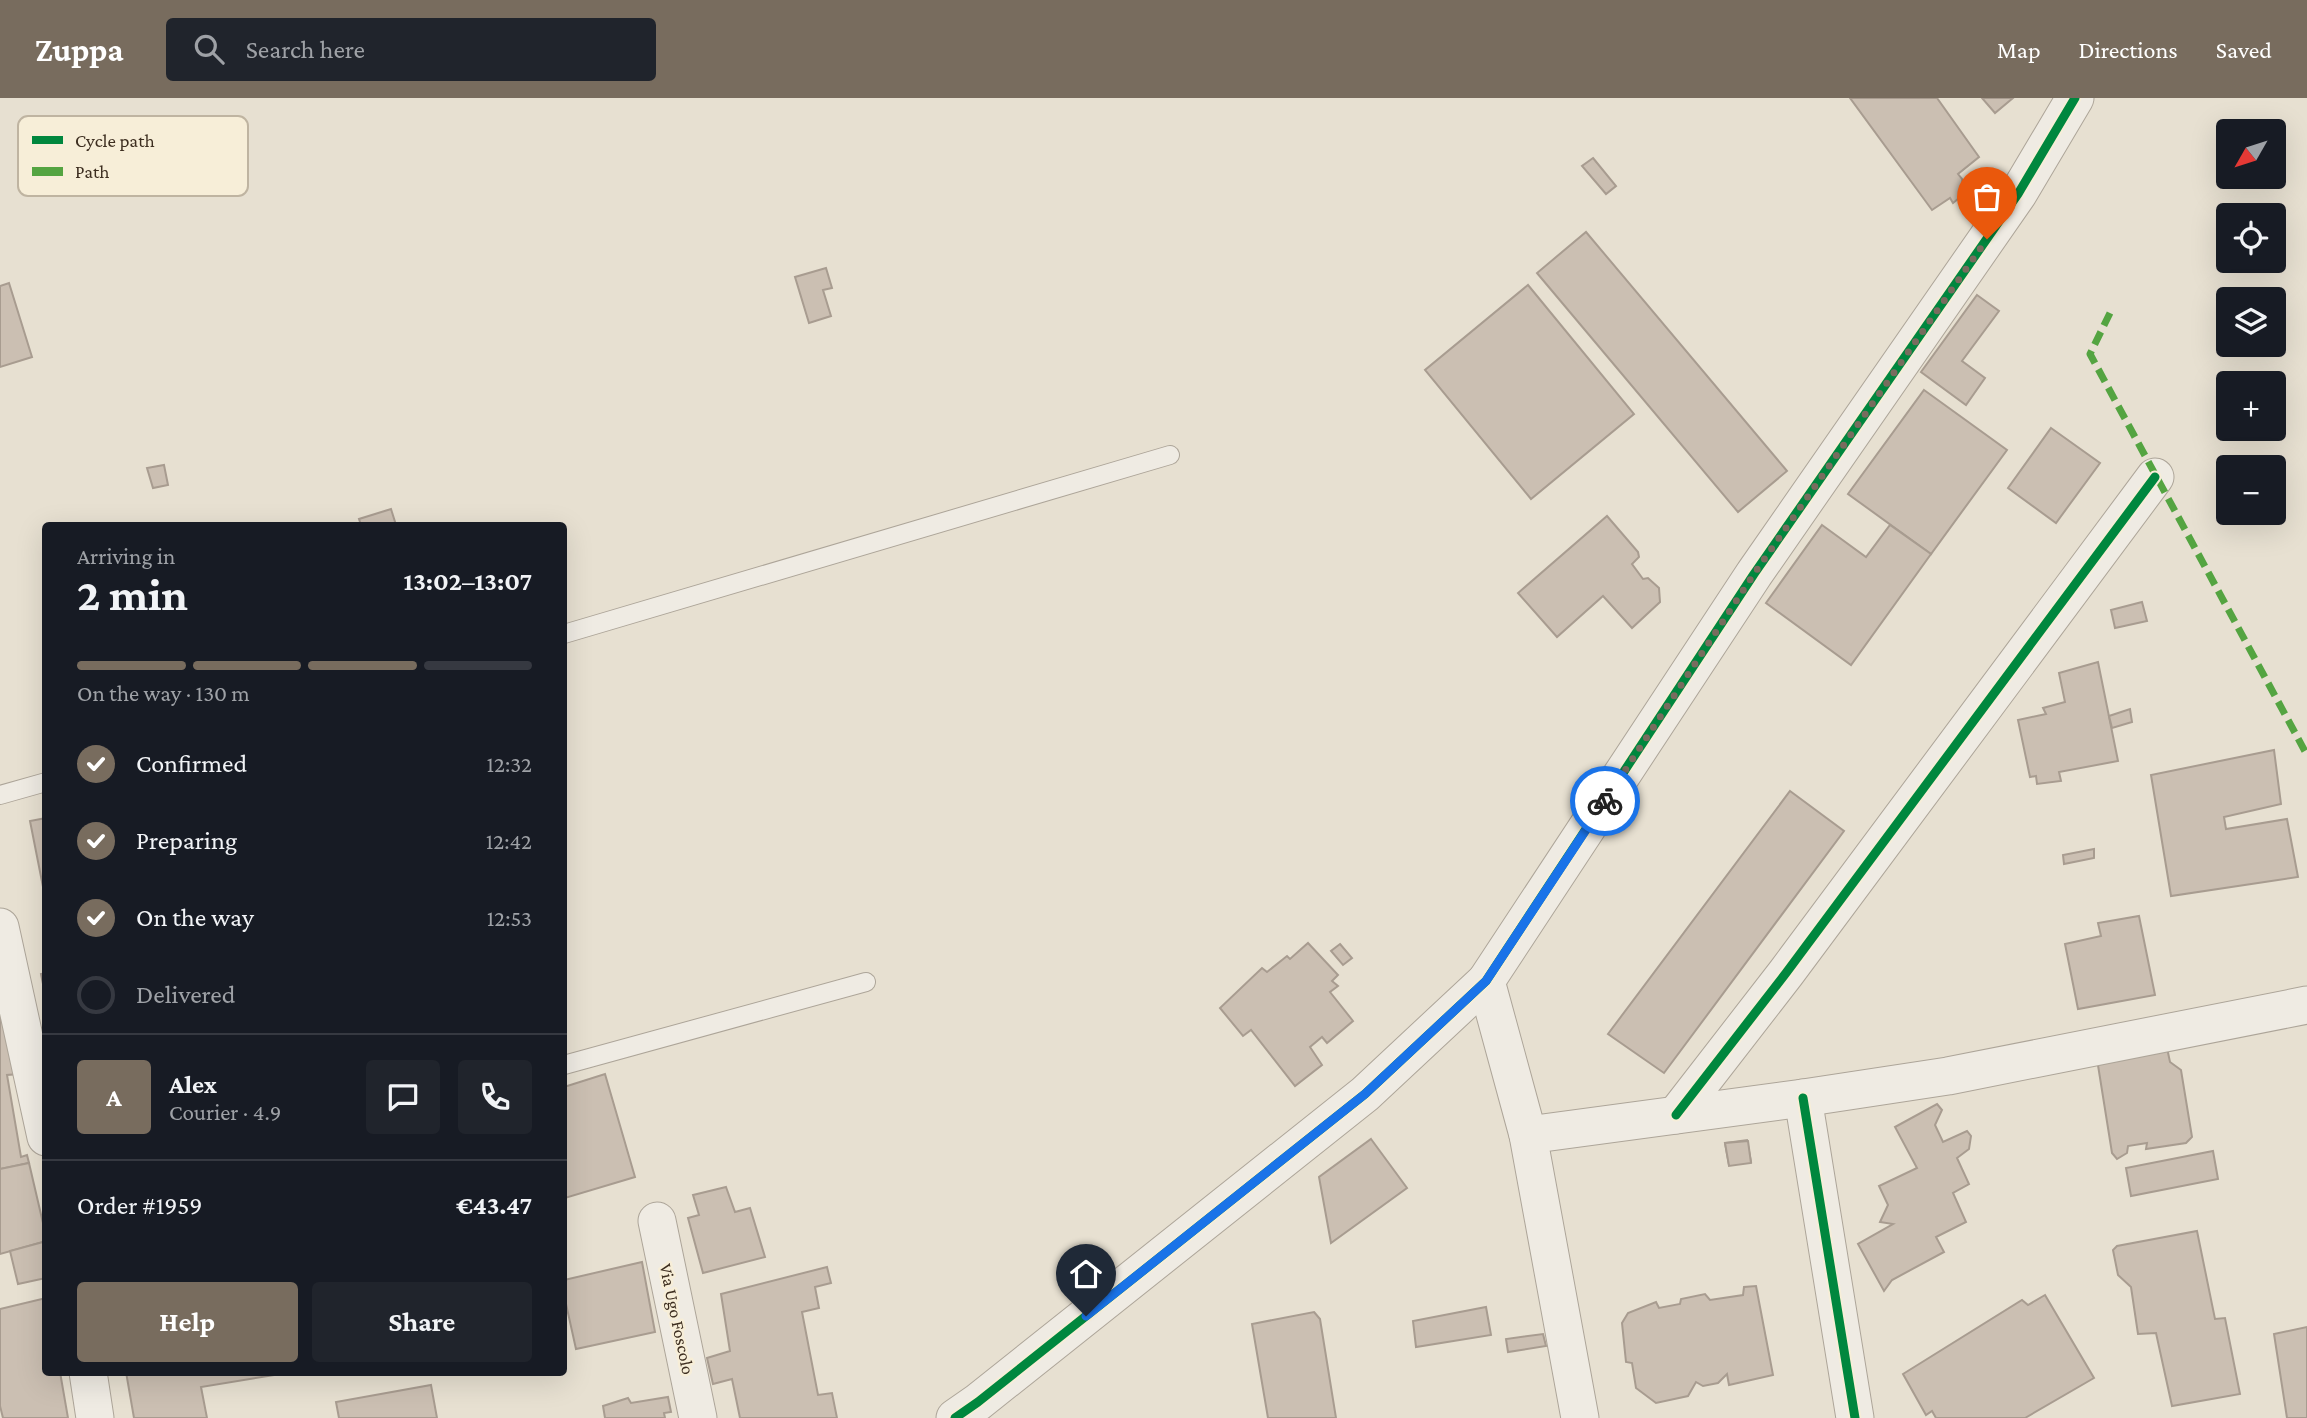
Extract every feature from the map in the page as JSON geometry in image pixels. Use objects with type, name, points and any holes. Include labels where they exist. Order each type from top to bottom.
[{"type":"street","points":[[955,1418],[1365,1094],[1486,981],[1754,574],[2018,194],[2075,98]]},
{"type":"street","points":[[1676,1115],[1786,972],[2155,477]]},
{"type":"street","points":[[0,927],[42,1119]]},
{"type":"street","points":[[1486,981],[1528,1135],[1580,1418]]},
{"type":"street","points":[[1528,1135],[1948,1076],[2307,1004]]},
{"type":"street","points":[[1803,1098],[1855,1418]]},
{"type":"street","name":"Via Ugo Foscolo","points":[[657,1221],[698,1418]]},
{"type":"street","points":[[89,1376],[95,1418]]},
{"type":"lane","points":[[567,633],[1171,455]]},
{"type":"lane","points":[[0,795],[42,783]]},
{"type":"lane","points":[[567,1064],[866,982]]},
{"type":"building","points":[[1850,98],[1937,98],[1979,157],[1958,174],[1962,179],[1964,194],[1953,203],[1950,198],[1932,210]]},
{"type":"building","points":[[1982,98],[2013,98],[1995,113]]},
{"type":"building","points":[[1593,158],[1616,186],[1606,194],[1582,166]]},
{"type":"building","points":[[1586,232],[1787,471],[1738,512],[1537,273]]},
{"type":"building","points":[[826,268],[832,288],[823,290],[831,316],[809,323],[795,277]]},
{"type":"building","points":[[9,283],[32,357],[0,367],[0,286]]},
{"type":"building","points":[[1528,285],[1634,414],[1531,499],[1425,370]]},
{"type":"building","points":[[1977,295],[1999,311],[1962,361],[1985,378],[1966,405],[1921,372]]},
{"type":"building","points":[[1924,390],[2007,450],[1931,554],[1848,494]]},
{"type":"building","points":[[2051,428],[2100,463],[2056,523],[2008,488]]},
{"type":"building","points":[[164,465],[168,485],[153,488],[147,468]]},
{"type":"building","points":[[391,509],[395,522],[360,522],[359,519]]},
{"type":"building","points":[[1607,516],[1638,552],[1639,557],[1632,564],[1643,579],[1648,578],[1659,588],[1660,602],[1632,628],[1603,596],[1557,637],[1518,593]]},
{"type":"building","points":[[1822,525],[1866,557],[1890,525],[1931,554],[1851,665],[1766,603]]},
{"type":"building","points":[[2142,602],[2147,621],[2115,628],[2111,610]]},
{"type":"building","points":[[2098,662],[2118,761],[2059,772],[2061,781],[2037,784],[2036,776],[2030,777],[2018,720],[2046,714],[2043,708],[2065,702],[2059,673]]},
{"type":"building","points":[[2130,709],[2132,722],[2112,728],[2109,716]]},
{"type":"building","points":[[2274,750],[2281,804],[2224,817],[2226,829],[2287,819],[2298,877],[2171,896],[2151,775]]},
{"type":"building","points":[[1790,791],[1844,831],[1664,1073],[1608,1034]]},
{"type":"building","points":[[42,819],[42,882],[30,821]]},
{"type":"building","points":[[2094,849],[2094,858],[2064,864],[2063,855]]},
{"type":"building","points":[[2139,916],[2155,995],[2078,1009],[2065,944],[2101,936],[2098,923]]},
{"type":"building","points":[[1308,943],[1338,975],[1332,981],[1338,986],[1330,992],[1353,1021],[1327,1043],[1322,1037],[1310,1047],[1322,1065],[1295,1086],[1251,1030],[1243,1036],[1220,1008],[1262,968],[1267,972],[1287,956],[1290,959]]},
{"type":"building","points":[[1340,944],[1352,958],[1343,965],[1331,951]]},
{"type":"building","points":[[0,1001],[19,1074],[7,1075],[21,1157],[27,1155],[29,1163],[0,1169]]},
{"type":"building","points":[[2167,1048],[2170,1062],[2181,1070],[2192,1137],[2186,1143],[2146,1149],[2147,1143],[2128,1146],[2127,1153],[2117,1159],[2112,1153],[2097,1059]]},
{"type":"building","points":[[605,1074],[635,1177],[567,1197],[567,1086]]},
{"type":"building","points":[[1937,1104],[1942,1110],[1935,1125],[1943,1142],[1967,1131],[1971,1136],[1969,1149],[1957,1158],[1969,1184],[1953,1193],[1966,1222],[1936,1237],[1944,1252],[1892,1280],[1884,1291],[1858,1244],[1893,1224],[1880,1222],[1888,1205],[1879,1186],[1917,1168],[1895,1127]]},
{"type":"building","points":[[1371,1139],[1407,1188],[1331,1243],[1319,1177]]},
{"type":"building","points":[[1747,1140],[1751,1162],[1729,1165],[1725,1143]]},
{"type":"building","points":[[1748,1141],[1751,1163],[1729,1166],[1725,1143]]},
{"type":"building","points":[[2213,1151],[2218,1179],[2131,1196],[2126,1168]]},
{"type":"building","points":[[29,1163],[42,1219],[42,1242],[0,1254],[0,1169]]},
{"type":"building","points":[[726,1187],[735,1212],[750,1208],[765,1257],[703,1273],[688,1218],[699,1215],[693,1195]]},
{"type":"building","points":[[2197,1231],[2215,1319],[2225,1318],[2240,1394],[2172,1406],[2156,1333],[2138,1334],[2131,1287],[2118,1275],[2113,1250],[2117,1246]]},
{"type":"building","points":[[42,1242],[42,1279],[18,1284],[10,1251]]},
{"type":"building","points":[[642,1262],[655,1332],[576,1349],[567,1308],[567,1279]]},
{"type":"building","points":[[827,1267],[831,1283],[815,1287],[819,1308],[802,1312],[818,1395],[832,1393],[837,1418],[740,1418],[732,1379],[713,1384],[707,1358],[730,1351],[721,1294]]},
{"type":"building","points":[[1756,1286],[1773,1375],[1729,1385],[1727,1374],[1718,1383],[1703,1386],[1696,1382],[1688,1396],[1656,1403],[1636,1388],[1632,1363],[1626,1362],[1622,1323],[1628,1313],[1656,1302],[1659,1308],[1680,1304],[1681,1299],[1705,1294],[1710,1300],[1743,1295],[1744,1287]]},
{"type":"building","points":[[2045,1295],[2094,1378],[2025,1418],[1936,1418],[1932,1411],[1926,1415],[1903,1374],[2022,1300],[2028,1305]]},
{"type":"building","points":[[42,1299],[42,1376],[61,1376],[68,1418],[3,1418],[0,1406],[0,1309]]},
{"type":"building","points":[[1486,1307],[1491,1335],[1416,1347],[1413,1321]]},
{"type":"building","points":[[1314,1312],[1320,1319],[1336,1418],[1268,1418],[1252,1324]]},
{"type":"building","points":[[2307,1327],[2307,1418],[2287,1418],[2274,1334]]},
{"type":"building","points":[[1543,1334],[1546,1346],[1508,1352],[1506,1339]]},
{"type":"building","points":[[127,1376],[268,1376],[201,1387],[207,1418],[134,1418]]},
{"type":"building","points":[[431,1385],[437,1418],[339,1418],[336,1402]]},
{"type":"building","points":[[668,1397],[671,1412],[664,1413],[665,1418],[605,1418],[603,1406],[628,1398],[631,1403]]},
{"type":"marked path","points":[[2110,313],[2090,354],[2307,755]]},
{"type":"cycle path","points":[[955,1418],[1365,1094],[1486,981],[1754,574],[2018,194],[2075,98]]},
{"type":"cycle path","points":[[1676,1115],[1786,973],[2155,477]]},
{"type":"cycle path","points":[[1803,1098],[1855,1418]]},
{"type":"way so far","points":[[1605,801],[1754,574],[1987,239]]},
{"type":"route","points":[[1086,1316],[1365,1094],[1486,981],[1605,801]]}]
